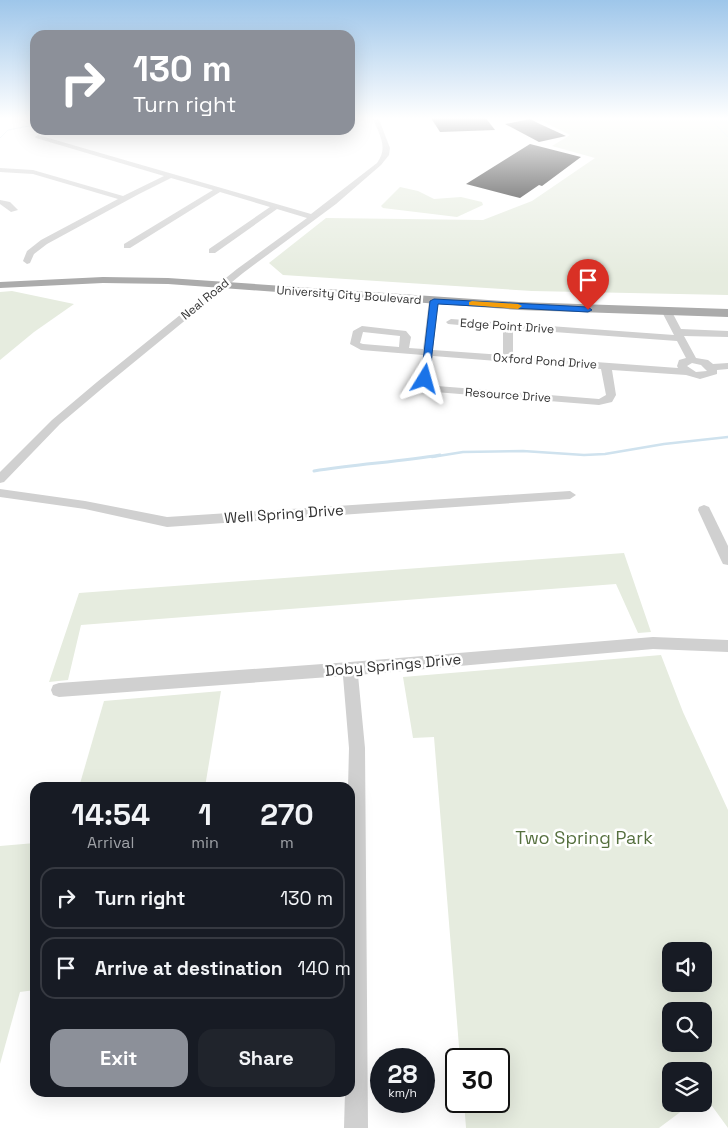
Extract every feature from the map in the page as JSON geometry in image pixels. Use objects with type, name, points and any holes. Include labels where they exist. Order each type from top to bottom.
[{"type":"main road","name":"University City Boulevard","points":[[0,279],[120,275],[509,297],[728,304]]},
{"type":"main road","name":"University City Boulevard","points":[[0,285],[134,280],[226,282],[434,301],[728,313]]},
{"type":"main road","points":[[667,312],[666,309],[670,307],[728,304]]},
{"type":"street","points":[[0,170],[33,172],[124,198]]},
{"type":"street","points":[[148,170],[312,217]]},
{"type":"street","name":"Neal Road","points":[[0,479],[56,422],[226,282],[373,170]]},
{"type":"street","points":[[26,261],[30,253],[37,247],[124,198],[170,176]]},
{"type":"street","points":[[127,246],[219,190]]},
{"type":"street","points":[[0,202],[7,204],[14,210]]},
{"type":"street","points":[[212,250],[275,207]]},
{"type":"street","name":"Resource Drive","points":[[434,301],[425,379],[429,386],[435,389],[598,402],[608,400],[611,395],[606,366]]},
{"type":"street","points":[[667,312],[692,360],[683,362],[682,366],[686,372]]},
{"type":"street","name":"Edge Point Drive","points":[[451,322],[679,335],[728,334]]},
{"type":"street","points":[[508,326],[508,358]]},
{"type":"street","name":"Oxford Pond Drive","points":[[403,351],[406,336],[403,332],[362,329],[358,332],[355,344],[357,346],[403,351],[686,372],[698,376],[707,376],[713,372],[711,367],[704,362],[692,360]]},
{"type":"street","name":"Oxford Pond Drive","points":[[711,367],[728,366]]},
{"type":"street","name":"Well Spring Drive","points":[[0,493],[86,505],[167,522],[570,495]]},
{"type":"street","points":[[704,510],[728,560]]},
{"type":"street","name":"Doby Springs Drive","points":[[59,690],[350,669],[653,643],[728,646]]},
{"type":"street","points":[[350,669],[357,758],[356,1128]]},
{"type":"green space","points":[[578,170],[728,170],[728,295],[532,291],[283,275],[269,263],[326,218],[483,220],[532,201]]},
{"type":"green space","points":[[400,187],[418,191],[434,199],[461,197],[482,202],[483,205],[457,217],[383,208],[381,206]]},
{"type":"green space","points":[[12,291],[74,304],[34,332],[0,360],[0,292]]},
{"type":"green space","points":[[624,553],[651,632],[638,633],[616,584],[81,625],[68,680],[49,682],[79,593]]},
{"type":"green space","name":"Two Spring Park","points":[[661,655],[683,712],[728,810],[728,1128],[712,1106],[712,1062],[662,1062],[662,1112],[680,1112],[659,1128],[466,1128],[465,1113],[510,1113],[510,1048],[459,1048],[434,737],[413,738],[403,677]]},
{"type":"green space","points":[[221,691],[206,782],[80,782],[104,701]]},
{"type":"green space","points":[[30,843],[30,991],[20,992],[0,1064],[0,846]]},
{"type":"building","points":[[489,170],[564,170],[542,186],[539,185],[520,198],[466,184]]},
{"type":"waterway","points":[[432,457],[463,452],[523,451],[584,455],[605,454],[664,444],[728,437]]},
{"type":"waterway","points":[[314,471],[440,455]]},
{"type":"slow traffic","points":[[472,304],[518,306]]},
{"type":"route","points":[[425,379],[434,301],[588,310]]}]
